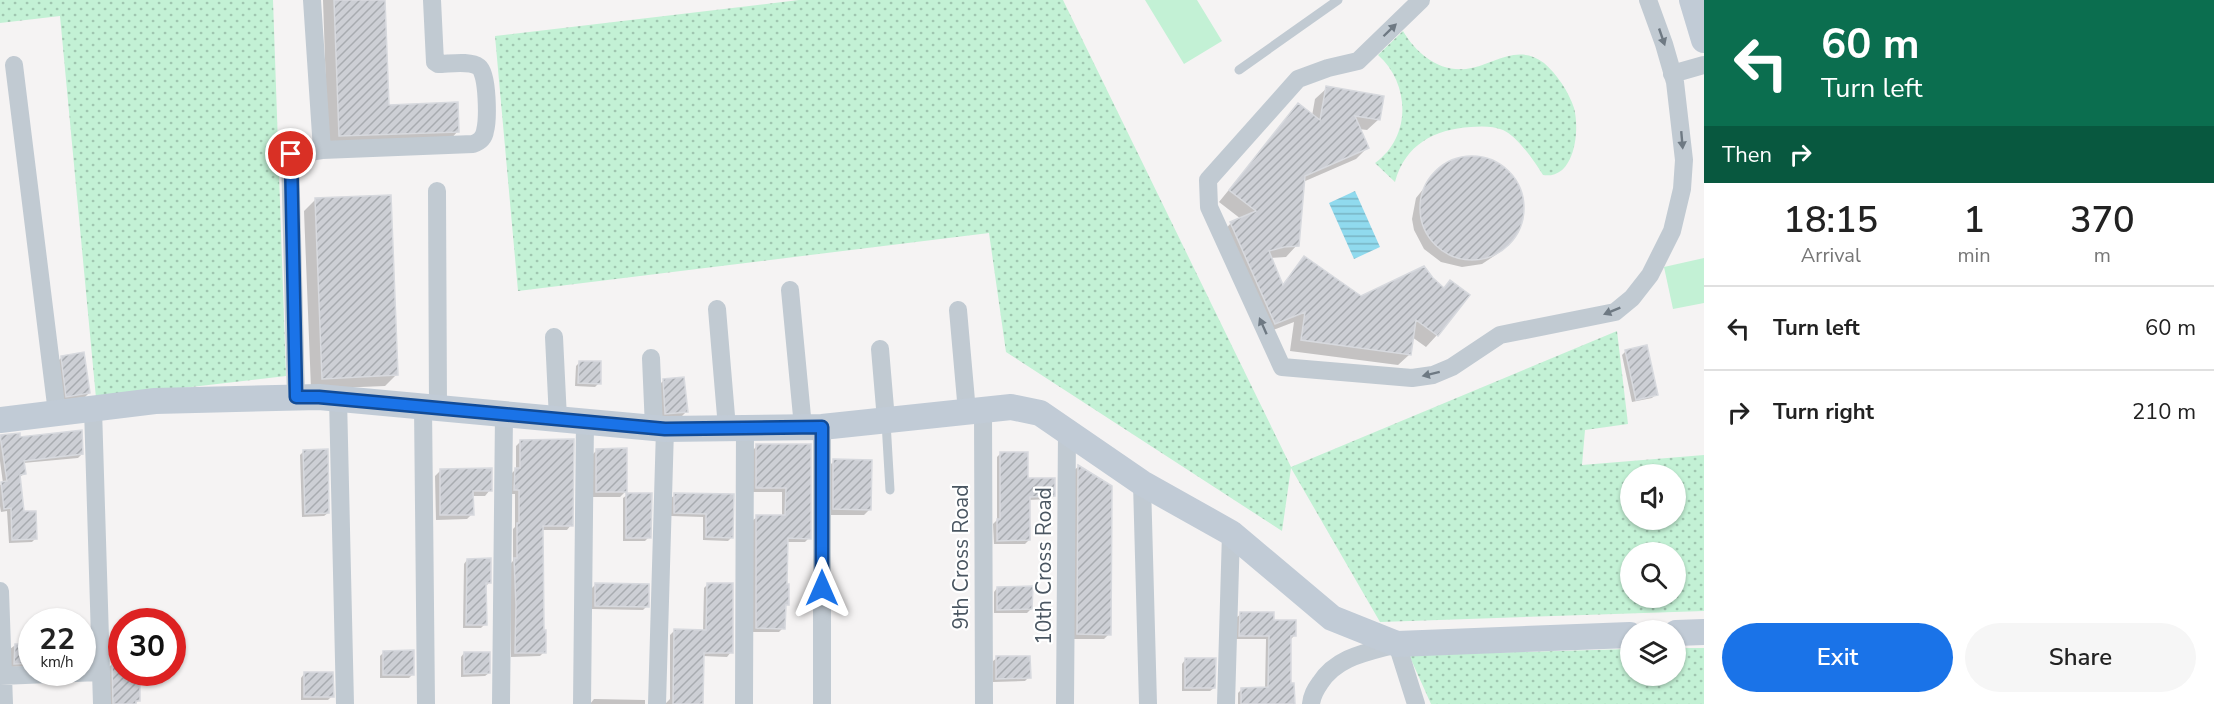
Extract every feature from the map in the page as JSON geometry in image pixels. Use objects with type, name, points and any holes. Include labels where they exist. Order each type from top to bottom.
[{"type":"street","points":[[312,0],[322,150]]},
{"type":"street","points":[[296,397],[290,155],[322,150],[473,144],[479,142],[485,131],[486,79],[482,69],[477,66],[435,62],[432,0]]},
{"type":"street","points":[[1420,0],[1358,61],[1328,68],[1298,79],[1208,180],[1209,207],[1282,368],[1412,378],[1433,375],[1452,367],[1500,335],[1616,312],[1632,298],[1650,275],[1672,231],[1682,189],[1684,160],[1673,78],[1664,44],[1648,0]]},
{"type":"street","points":[[1692,0],[1704,40]]},
{"type":"street","points":[[14,65],[57,413]]},
{"type":"street","points":[[1673,78],[1704,65]]},
{"type":"street","points":[[1673,78],[1704,73]]},
{"type":"street","points":[[426,704],[430,407],[437,191]]},
{"type":"street","points":[[790,290],[813,427],[822,704]]},
{"type":"street","points":[[717,309],[736,428],[744,704]]},
{"type":"street","name":"9th Cross Road","points":[[958,310],[975,411],[984,704]]},
{"type":"street","points":[[554,337],[558,419]]},
{"type":"street","points":[[880,349],[886,420]]},
{"type":"street","points":[[651,358],[660,428],[657,704]]},
{"type":"street","points":[[0,420],[155,401],[296,397],[338,398],[660,428],[813,427],[1011,407],[1040,413],[1143,483],[1231,533],[1332,618],[1397,645],[1416,704]]},
{"type":"street","points":[[338,398],[345,704]]},
{"type":"street","points":[[93,409],[102,704]]},
{"type":"street","points":[[501,704],[504,414]]},
{"type":"street","points":[[582,704],[585,421]]},
{"type":"street","name":"10th Cross Road","points":[[1065,703],[1067,431]]},
{"type":"street","points":[[1143,483],[1148,704]]},
{"type":"street","points":[[1226,704],[1231,533]]},
{"type":"street","points":[[0,591],[4,704]]},
{"type":"street","points":[[1686,633],[1704,632]]},
{"type":"street","points":[[1311,704],[1312,696],[1336,665],[1359,654],[1397,645],[1620,635]]},
{"type":"street","points":[[2,676],[100,672]]},
{"type":"lane","points":[[1239,70],[1338,0]]},
{"type":"lane","points":[[886,420],[890,490]]},
{"type":"green space","points":[[0,0],[273,0],[286,376],[96,398],[60,16],[0,23]]},
{"type":"green space","points":[[799,0],[1063,0],[1291,467],[1617,331],[1628,424],[1585,430],[1582,465],[1704,455],[1704,611],[1380,622],[1291,468],[1282,531],[1006,352],[989,233],[518,291],[495,36]]},
{"type":"green space","points":[[1145,0],[1197,0],[1222,41],[1184,64]]},
{"type":"green space","points":[[1403,31],[1421,53],[1446,67],[1466,69],[1514,55],[1534,57],[1544,63],[1565,89],[1576,117],[1573,152],[1562,170],[1554,174],[1543,175],[1525,150],[1503,130],[1487,127],[1458,128],[1423,141],[1406,158],[1395,182],[1375,163],[1396,139],[1401,125],[1401,95],[1389,67],[1378,55]]},
{"type":"green space","points":[[1704,258],[1704,303],[1673,309],[1664,267]]},
{"type":"green space","points":[[1686,648],[1704,648],[1704,704],[1431,704],[1409,655],[1620,649],[1620,686],[1686,686]]},
{"type":"water","points":[[1355,191],[1380,247],[1354,259],[1329,203]]},
{"type":"building","points":[[334,0],[385,0],[389,105],[458,102],[459,132],[339,136]]},
{"type":"building","points":[[1326,86],[1384,96],[1380,120],[1355,116],[1369,148],[1305,176],[1299,246],[1269,251],[1283,285],[1304,256],[1361,296],[1424,266],[1444,288],[1450,280],[1470,295],[1438,336],[1416,320],[1411,355],[1301,340],[1305,312],[1275,324],[1230,222],[1256,211],[1229,190],[1298,103],[1320,120]]},
{"type":"building","points":[[1472,156],[1492,160],[1509,171],[1520,188],[1524,208],[1520,228],[1509,245],[1492,256],[1472,260],[1452,256],[1435,245],[1424,228],[1420,208],[1424,188],[1435,171],[1452,160]]},
{"type":"building","points":[[391,195],[398,375],[322,379],[315,198]]},
{"type":"building","points":[[1647,345],[1658,395],[1636,400],[1625,350]]},
{"type":"building","points":[[84,352],[90,393],[66,397],[61,356]]},
{"type":"building","points":[[579,361],[601,361],[601,384],[578,383]]},
{"type":"building","points":[[684,377],[688,412],[665,414],[663,379]]},
{"type":"building","points":[[82,430],[83,454],[24,461],[26,474],[20,475],[24,511],[36,511],[37,539],[12,540],[11,508],[4,509],[1,482],[7,481],[0,435],[20,433],[20,437]]},
{"type":"building","points":[[574,439],[573,526],[543,526],[546,653],[515,653],[514,558],[517,558],[519,490],[514,490],[515,468],[520,468],[520,440]]},
{"type":"building","points":[[756,444],[811,444],[811,539],[788,538],[789,605],[786,605],[785,629],[756,628],[756,515],[785,515],[786,488],[756,488]]},
{"type":"building","points":[[627,448],[627,492],[596,492],[596,449]]},
{"type":"building","points":[[328,449],[329,513],[305,514],[303,450]]},
{"type":"building","points":[[1000,452],[1028,452],[1028,478],[1055,478],[1055,496],[1030,497],[1030,540],[997,541],[997,519],[1000,519]]},
{"type":"building","points":[[833,459],[872,460],[871,510],[833,509]]},
{"type":"building","points":[[1078,465],[1112,486],[1111,635],[1077,634]]},
{"type":"building","points":[[492,468],[492,491],[473,491],[474,515],[440,515],[440,469]]},
{"type":"building","points":[[626,493],[652,493],[651,538],[626,538]]},
{"type":"building","points":[[674,493],[734,494],[733,538],[706,537],[706,514],[674,513]]},
{"type":"building","points":[[491,558],[491,583],[486,583],[487,625],[466,625],[467,559]]},
{"type":"building","points":[[595,583],[649,584],[649,607],[595,606]]},
{"type":"building","points":[[707,583],[733,583],[733,653],[704,653],[703,704],[673,704],[674,629],[706,630]]},
{"type":"building","points":[[1033,586],[1032,609],[997,610],[997,587]]},
{"type":"building","points":[[1240,612],[1274,612],[1274,620],[1296,620],[1296,636],[1291,636],[1291,683],[1294,683],[1295,704],[1241,704],[1241,688],[1268,687],[1269,636],[1239,636]]},
{"type":"building","points":[[15,644],[18,644],[18,664],[14,664]]},
{"type":"building","points":[[414,650],[414,675],[383,675],[383,651]]},
{"type":"building","points":[[464,652],[490,652],[490,673],[464,674]]},
{"type":"building","points":[[996,656],[1030,656],[1031,678],[996,679]]},
{"type":"building","points":[[1185,658],[1216,658],[1215,688],[1185,688]]},
{"type":"building","points":[[304,672],[333,672],[334,697],[304,697]]},
{"type":"building","points":[[113,686],[140,686],[140,701],[136,701],[136,704],[113,704]]},
{"type":"route","points":[[291,154],[296,397],[319,397],[665,429],[822,427],[822,588]]}]
